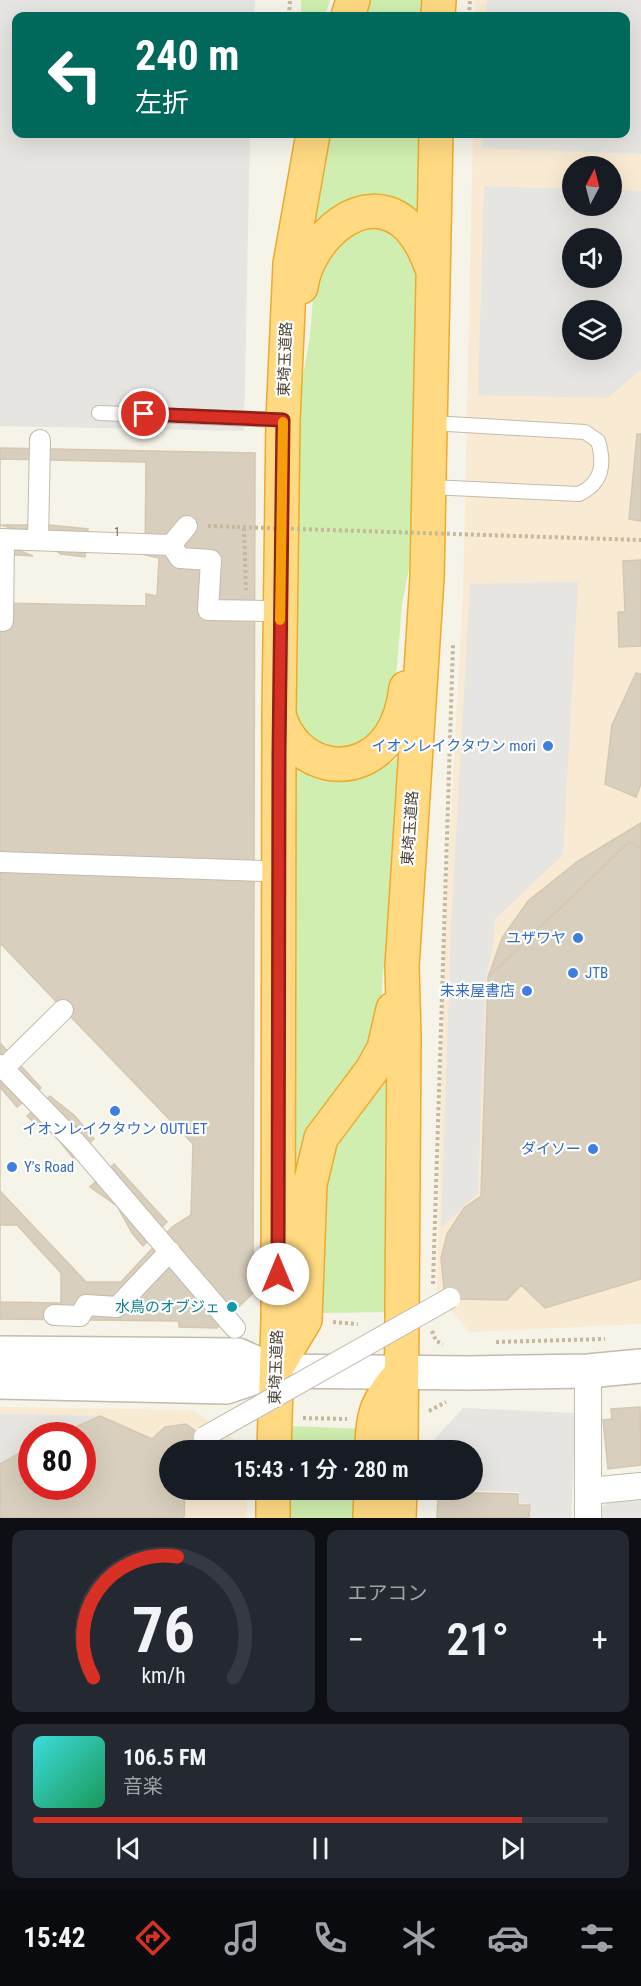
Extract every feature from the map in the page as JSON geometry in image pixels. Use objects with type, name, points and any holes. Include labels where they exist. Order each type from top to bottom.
[{"type":"highway","name":"東埼玉道路","points":[[274,1440],[274,1371],[278,1319],[279,715],[283,406],[290,264],[313,138]]},
{"type":"highway","name":"東埼玉道路","points":[[400,1440],[404,1037],[402,966],[427,578],[443,488],[431,423],[436,138]]},
{"type":"highway","points":[[283,406],[297,325],[302,279],[308,260],[328,232],[342,221],[368,213],[394,218],[408,226],[418,238],[435,275]]},
{"type":"highway","points":[[279,715],[289,740],[310,758],[340,764],[354,762],[380,747],[399,721],[404,702],[412,622],[417,598],[427,578]]},
{"type":"highway","points":[[274,1371],[305,1320],[310,1184],[321,1137],[356,1094],[384,1047],[402,966]]},
{"type":"highway","points":[[372,1440],[372,1425],[380,1399],[402,1372]]},
{"type":"highway","points":[[273,1500],[273,1518]]},
{"type":"highway","points":[[370,1518],[371,1500]]},
{"type":"highway","points":[[399,1518],[400,1500]]},
{"type":"street","points":[[38,540],[40,440]]},
{"type":"street","points":[[171,545],[187,526]]},
{"type":"street","points":[[3,621],[2,539],[171,545]]},
{"type":"street","points":[[171,545],[180,558],[211,560],[208,610],[266,611]]},
{"type":"street","points":[[0,862],[263,871]]},
{"type":"street","points":[[63,1010],[2,1066],[78,1144],[236,1328]]},
{"type":"street","points":[[54,1315],[80,1316],[86,1305],[117,1307],[170,1251]]},
{"type":"street","points":[[204,1437],[442,1297]]},
{"type":"street","points":[[0,1353],[237,1355],[274,1371]]},
{"type":"street","points":[[0,1382],[226,1387],[274,1371],[588,1371],[641,1366]]},
{"type":"street","points":[[588,1371],[588,1518]]},
{"type":"street","points":[[589,1491],[641,1486]]},
{"type":"lane","points":[[99,413],[283,406]]},
{"type":"lane","points":[[431,423],[585,432],[598,441],[603,455],[602,469],[597,479],[590,489],[579,494],[443,488]]},
{"type":"path","points":[[443,488],[456,536]]},
{"type":"path","points":[[187,526],[641,540]]},
{"type":"path","points":[[244,528],[247,610]]},
{"type":"path","points":[[442,1297],[453,640]]},
{"type":"path","points":[[432,1319],[432,1336],[436,1341],[454,1343]]},
{"type":"path","points":[[332,1322],[368,1325]]},
{"type":"path","points":[[489,1342],[606,1339]]},
{"type":"path","points":[[299,1418],[352,1419]]},
{"type":"shaded area","points":[[0,0],[255,0],[254,12],[12,12],[12,138],[250,138],[244,431],[0,426]]},
{"type":"shaded area","name":"イオンレイクタウン mori","points":[[475,0],[641,0],[641,1324],[470,1332],[437,1294],[445,924],[463,595],[473,138],[630,138],[630,12],[475,12]]},
{"type":"shaded area","points":[[487,0],[641,0],[641,154],[482,148],[483,138],[630,138],[630,12],[486,12]]},
{"type":"shaded area","points":[[484,186],[562,189],[562,216],[622,216],[622,190],[641,191],[641,370],[607,398],[478,395]]},
{"type":"shaded area","points":[[578,582],[563,855],[495,919],[493,946],[486,976],[478,1193],[441,1228],[451,926],[470,584]]},
{"type":"shaded area","points":[[0,1407],[193,1410],[235,1440],[159,1440],[159,1500],[247,1500],[246,1518],[0,1518]]},
{"type":"shaded area","points":[[463,1408],[576,1413],[571,1518],[530,1518],[531,1504],[519,1503],[519,1492],[483,1491],[483,1440],[434,1440]]},
{"type":"shaded area","points":[[0,1414],[100,1416],[87,1422],[18,1422],[18,1456],[0,1466]]},
{"type":"shaded area","points":[[641,1496],[641,1518],[602,1518],[602,1507],[613,1499]]},
{"type":"green space","points":[[301,0],[330,0],[326,12],[301,12]]},
{"type":"green space","points":[[367,0],[428,0],[428,12],[363,12]]},
{"type":"green space","points":[[326,138],[425,138],[423,221],[337,207],[320,218],[305,235]]},
{"type":"green space","points":[[362,228],[386,231],[401,242],[412,260],[420,282],[413,549],[402,604],[394,702],[382,730],[353,748],[323,747],[308,735],[297,718],[291,698],[296,415],[310,336],[314,285],[333,248]]},
{"type":"green space","points":[[401,755],[394,909],[383,972],[380,1031],[358,1077],[295,1270],[291,762],[348,777],[372,773]]},
{"type":"green space","points":[[392,1071],[392,1312],[319,1313],[319,1239],[330,1154],[345,1126]]},
{"type":"green space","points":[[290,1426],[364,1429],[363,1440],[289,1440]]},
{"type":"green space","points":[[288,1500],[362,1500],[362,1518],[287,1518]]},
{"type":"building","points":[[637,434],[641,434],[641,521],[629,519]]},
{"type":"building","name":"イオンレイクタウン OUTLET","points":[[0,448],[255,453],[253,1293],[217,1328],[179,1327],[179,1321],[0,1319]]},
{"type":"building","points":[[0,459],[146,462],[145,555],[159,558],[157,596],[146,594],[146,606],[0,603],[0,554],[33,556],[0,543]],"holes":[[[1,525],[50,525],[88,529],[85,557],[61,554],[30,534]]]},
{"type":"building","points":[[641,560],[641,646],[619,647],[618,612],[625,612],[623,561]]},
{"type":"building","points":[[636,673],[641,674],[641,784],[636,797],[605,784],[612,725]]},
{"type":"building","points":[[641,823],[641,848],[629,842],[488,977],[502,938],[528,901],[578,861]]},
{"type":"building","points":[[629,842],[641,848],[641,1279],[545,1308],[521,1285],[507,1300],[460,1299],[444,1288],[441,1258],[447,1234],[464,1208],[481,1196],[488,977]]},
{"type":"building","name":"イオンレイクタウン OUTLET","points":[[0,943],[193,1144],[191,1215],[172,1227],[121,1282],[86,1282],[0,1191],[0,1087],[17,1107],[41,1088],[0,1043]],"holes":[[[50,1096],[75,1116],[94,1139],[73,1158],[49,1128],[44,1132],[27,1116]],[[114,1164],[167,1222],[143,1246],[132,1233],[117,1206],[90,1187]]]},
{"type":"building","points":[[0,1225],[17,1225],[61,1273],[61,1303],[0,1302]]},
{"type":"building","points":[[640,1407],[641,1465],[608,1469],[603,1420],[612,1419],[611,1409]]},
{"type":"building","points":[[100,1416],[152,1439],[165,1427],[186,1424],[204,1437],[206,1440],[159,1440],[159,1500],[185,1500],[184,1518],[0,1518],[0,1464],[18,1454],[18,1500],[96,1500],[96,1422],[87,1422]]},
{"type":"building","points":[[483,1493],[518,1494],[518,1505],[530,1505],[529,1518],[437,1518],[438,1500],[483,1500]]},
{"type":"slow traffic","points":[[280,620],[283,422]]},
{"type":"place","name":"イオンレイクタウン mori","points":[[548,746]]},
{"type":"place","name":"ユザワヤ","points":[[578,938]]},
{"type":"place","name":"JTB","points":[[573,973]]},
{"type":"place","name":"未来屋書店","points":[[527,991]]},
{"type":"place","name":"イオンレイクタウン OUTLET","points":[[115,1111]]},
{"type":"place","name":"ダイソー","points":[[593,1149]]},
{"type":"place","name":"Y's Road","points":[[12,1167]]},
{"type":"place","name":"水鳥のオブジェ","points":[[232,1307]]},
{"type":"route","points":[[144,414],[283,420],[278,908],[278,1274]]}]
